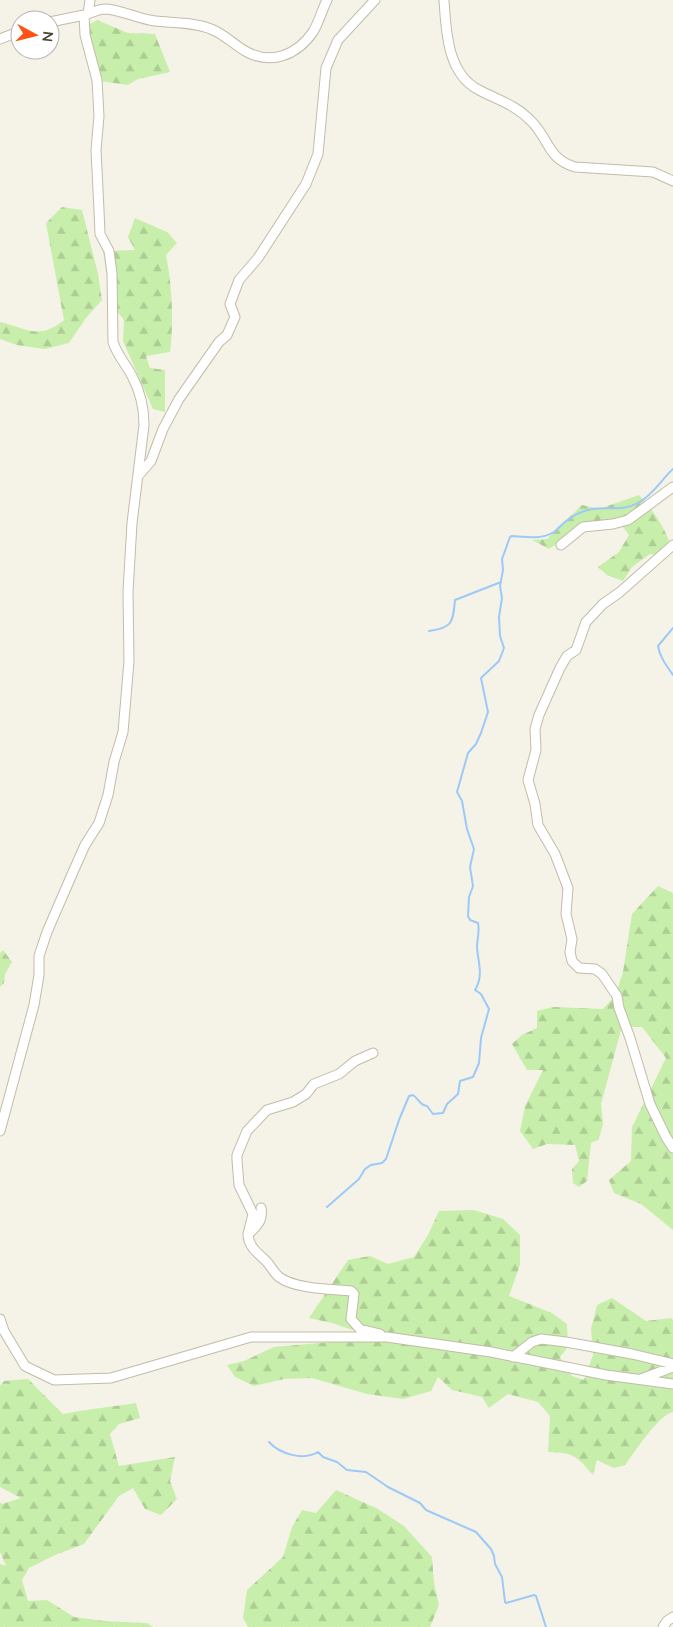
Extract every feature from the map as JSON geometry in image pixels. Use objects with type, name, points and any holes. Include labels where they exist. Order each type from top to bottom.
[{"type":"street","points":[[0,1131],[34,1004],[40,956],[47,932],[85,845],[99,823],[108,794],[114,762],[123,732],[129,661],[128,592],[132,523],[144,413],[132,375],[116,353],[113,342],[112,273],[109,251],[100,234],[96,150],[99,116],[97,80],[85,35],[86,14],[90,0]]},
{"type":"street","points":[[60,20],[106,9],[154,21],[186,22],[211,29],[230,39],[245,51],[260,58],[275,59],[305,42],[314,30],[327,0]]},
{"type":"street","points":[[138,476],[151,461],[163,429],[179,399],[226,335],[235,317],[230,304],[239,280],[258,258],[306,184],[318,154],[326,68],[338,40],[375,0]]},
{"type":"street","points":[[444,0],[447,37],[453,60],[465,78],[476,89],[522,112],[534,123],[555,156],[564,164],[575,167],[652,172],[673,181]]},
{"type":"street","points":[[562,544],[583,527],[628,520],[673,487]]},
{"type":"street","points":[[673,545],[620,592],[603,604],[586,622],[576,650],[567,656],[539,715],[535,729],[534,758],[528,780],[535,804],[538,826],[555,854],[568,888],[566,914],[572,939],[570,952],[572,961],[579,968],[595,969],[602,974],[617,996],[619,1008],[628,1030],[650,1104],[673,1148]]},
{"type":"street","points":[[373,1053],[356,1061],[339,1074],[314,1084],[306,1094],[293,1102],[266,1110],[247,1131],[237,1160],[239,1185],[253,1214],[248,1240],[255,1251],[267,1261],[278,1276],[286,1281],[313,1288],[351,1291],[354,1294],[351,1319],[355,1325],[387,1337]]},
{"type":"street","points":[[248,1234],[257,1226],[262,1214],[261,1208]]},
{"type":"street","points":[[0,1319],[4,1331],[25,1366],[54,1380],[111,1378],[251,1337],[387,1337],[513,1357],[606,1375],[673,1384]]},
{"type":"street","points":[[513,1357],[532,1342],[541,1339],[632,1354],[673,1365]]},
{"type":"street","points":[[650,1360],[651,1368],[660,1383]]},
{"type":"street","points":[[638,1380],[673,1365]]},
{"type":"street","points":[[662,1627],[673,1617]]},
{"type":"green space","points":[[97,20],[128,33],[155,34],[170,72],[138,79],[128,85],[100,81],[85,27]]},
{"type":"green space","points":[[62,207],[82,210],[98,274],[102,300],[86,318],[69,343],[45,349],[17,345],[0,339],[0,322],[25,330],[39,331],[47,330],[64,320],[46,223]]},
{"type":"green space","points":[[135,218],[167,232],[177,243],[166,255],[172,303],[170,352],[146,356],[150,368],[165,370],[165,412],[153,409],[123,341],[124,320],[112,305],[103,251],[135,250],[128,237]]},
{"type":"green space","points":[[639,495],[656,516],[669,540],[660,555],[650,554],[632,567],[623,581],[607,575],[598,567],[619,552],[629,535],[617,519],[573,533],[549,549],[532,540],[547,539],[582,505],[599,509]]},
{"type":"green space","points":[[658,886],[673,893],[673,1230],[641,1204],[614,1193],[609,1180],[631,1161],[632,1127],[666,1058],[642,1027],[629,1027],[621,1030],[601,1104],[603,1124],[599,1139],[591,1143],[587,1181],[579,1187],[573,1183],[572,1169],[579,1161],[575,1145],[547,1144],[533,1149],[520,1131],[525,1106],[543,1070],[527,1070],[512,1044],[522,1035],[537,1028],[537,1011],[553,1007],[603,1009],[615,996],[623,972],[632,914]]},
{"type":"green space","points":[[3,950],[12,962],[5,974],[4,983],[0,987],[0,953]]},
{"type":"green space","points":[[474,1210],[503,1219],[520,1235],[520,1265],[509,1296],[552,1313],[567,1324],[568,1347],[560,1357],[572,1376],[584,1380],[593,1355],[591,1329],[597,1305],[612,1298],[646,1321],[671,1318],[673,1320],[673,1412],[654,1427],[625,1465],[614,1468],[597,1460],[593,1475],[574,1456],[548,1452],[550,1416],[538,1402],[508,1394],[489,1408],[482,1397],[452,1390],[438,1377],[431,1391],[403,1399],[367,1394],[312,1378],[284,1379],[254,1386],[235,1377],[227,1365],[244,1361],[274,1347],[376,1338],[332,1323],[309,1318],[348,1260],[370,1256],[388,1264],[414,1257],[428,1235],[439,1211]]},
{"type":"green space","points":[[28,1379],[63,1414],[136,1403],[140,1418],[119,1424],[110,1434],[119,1466],[175,1457],[170,1481],[177,1499],[161,1515],[145,1509],[133,1488],[119,1496],[84,1544],[55,1555],[29,1568],[22,1580],[28,1601],[47,1600],[74,1617],[104,1621],[147,1623],[153,1627],[0,1627],[0,1564],[6,1566],[0,1552],[0,1502],[2,1504],[21,1498],[0,1487],[0,1386],[4,1381]]},
{"type":"green space","points":[[336,1490],[376,1508],[404,1526],[432,1557],[434,1583],[439,1605],[430,1627],[248,1627],[243,1618],[247,1590],[283,1557],[292,1527],[302,1510],[316,1513]]},
{"type":"waterway","points":[[327,1207],[359,1179],[365,1169],[371,1165],[382,1163],[386,1159],[409,1096],[413,1095],[421,1104],[427,1106],[433,1114],[443,1113],[447,1104],[458,1094],[460,1081],[473,1077],[479,1063],[481,1038],[489,1009],[481,994],[475,990],[480,974],[477,947],[479,926],[478,923],[470,920],[468,916],[469,897],[473,886],[470,867],[474,849],[467,829],[462,801],[457,792],[468,753],[476,744],[488,712],[481,678],[499,661],[504,648],[500,636],[499,617],[502,598],[500,586],[503,570],[502,559],[510,537],[549,535],[571,517],[585,511],[598,508],[621,508],[638,503],[648,496],[673,469]]},
{"type":"waterway","points":[[429,631],[442,628],[450,623],[455,600],[501,582]]},
{"type":"waterway","points":[[673,628],[658,646],[662,658],[673,675]]},
{"type":"waterway","points":[[269,1442],[285,1453],[306,1456],[318,1452],[323,1457],[337,1462],[347,1470],[366,1472],[388,1487],[420,1503],[426,1510],[476,1532],[491,1549],[494,1556],[495,1564],[502,1577],[505,1602],[536,1596],[546,1627]]}]
